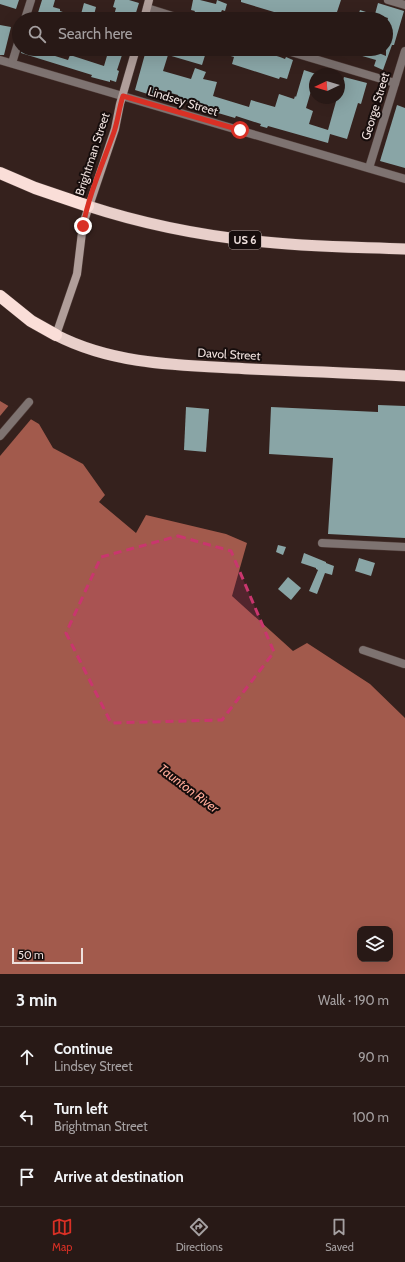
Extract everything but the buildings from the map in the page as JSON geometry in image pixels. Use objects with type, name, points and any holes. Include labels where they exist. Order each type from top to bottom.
[{"type":"highway","name":"US 6","points":[[0,173],[35,188],[88,206],[147,223],[222,237],[290,244],[405,249]]},
{"type":"highway","points":[[0,296],[30,321],[56,335]]},
{"type":"highway","name":"Davol Street","points":[[56,335],[94,351],[132,360],[230,368],[405,376]]},
{"type":"main road","points":[[146,12],[149,0]]},
{"type":"main road","name":"Brightman Street","points":[[56,335],[77,274],[83,224],[88,206],[115,129],[120,104],[134,56]]},
{"type":"street","points":[[27,12],[31,0]]},
{"type":"street","points":[[388,0],[405,5]]},
{"type":"street","points":[[147,8],[160,12]]},
{"type":"street","name":"George Street","points":[[369,168],[405,51]]},
{"type":"street","points":[[12,63],[14,56]]},
{"type":"street","points":[[304,56],[395,83]]},
{"type":"street","name":"Lindsey Street","points":[[0,60],[405,179]]},
{"type":"street","points":[[0,436],[29,402]]},
{"type":"street","points":[[322,544],[405,547]]},
{"type":"street","points":[[363,650],[405,661]]},
{"type":"highlighted area","points":[[178,536],[231,551],[274,652],[222,720],[111,723],[66,633],[101,557]]},
{"type":"water","name":"Taunton River","points":[[0,401],[39,424],[53,448],[83,464],[105,495],[99,502],[136,533],[146,515],[226,534],[247,543],[232,596],[293,651],[307,643],[370,684],[405,718],[405,974],[0,974]]},
{"type":"pier","points":[[10,404],[32,418],[0,456],[0,416]]},
{"type":"route","points":[[83,226],[90,200],[115,129],[123,96],[240,130]]}]
